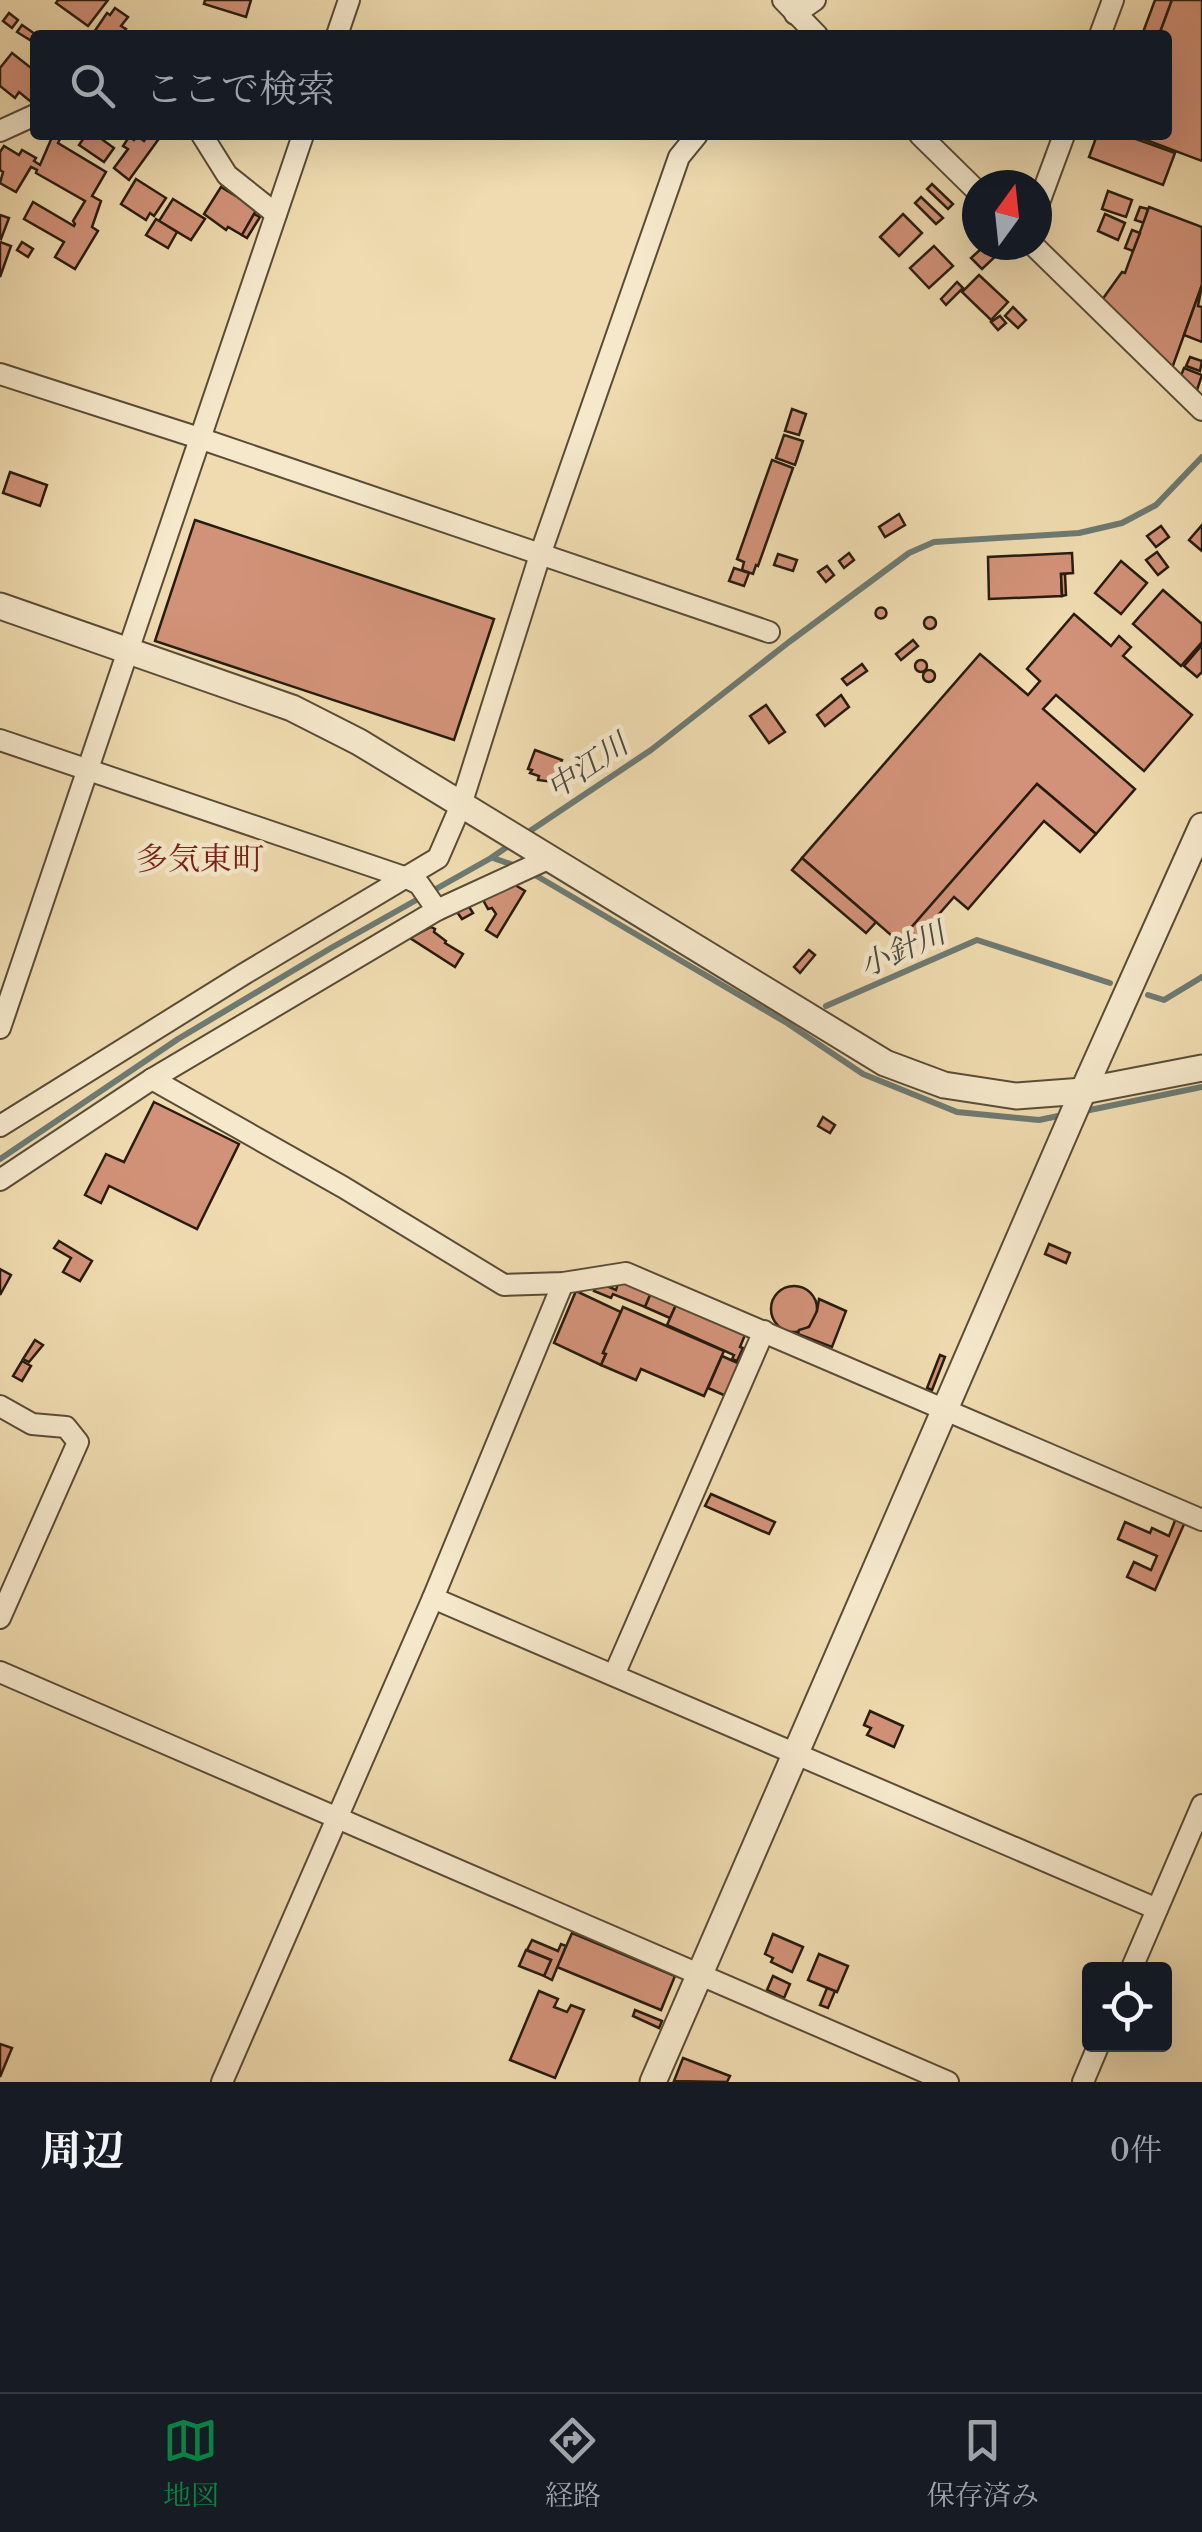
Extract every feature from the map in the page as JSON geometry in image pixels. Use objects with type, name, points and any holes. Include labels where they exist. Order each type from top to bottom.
[{"type":"street","points":[[339,30],[349,0]]},
{"type":"street","points":[[811,30],[789,7],[815,0]]},
{"type":"street","points":[[1102,30],[1113,0]]},
{"type":"street","points":[[0,131],[30,117]]},
{"type":"street","points":[[205,140],[227,174],[276,214]]},
{"type":"street","points":[[0,1028],[301,140]]},
{"type":"street","points":[[4,1120],[244,974],[413,881],[438,858],[462,805],[540,555],[679,157],[694,140]]},
{"type":"street","points":[[925,140],[962,176]]},
{"type":"street","points":[[1051,170],[1062,140]]},
{"type":"street","points":[[1048,260],[1202,410]]},
{"type":"street","points":[[0,374],[769,632]]},
{"type":"street","points":[[0,606],[292,708],[358,742],[885,1062],[944,1085],[1016,1096],[1082,1094],[1202,1068]]},
{"type":"street","points":[[0,740],[413,881],[437,910]]},
{"type":"street","points":[[653,2082],[1202,826]]},
{"type":"street","points":[[0,1180],[152,1079],[437,910],[545,855]]},
{"type":"street","points":[[152,1079],[343,1187],[504,1285],[563,1283],[626,1273],[1202,1520]]},
{"type":"street","points":[[222,2082],[434,1598],[563,1283]]},
{"type":"street","points":[[614,1675],[764,1331]]},
{"type":"street","points":[[0,1406],[32,1424],[66,1427],[78,1442],[0,1618]]},
{"type":"street","points":[[434,1598],[1157,1909]]},
{"type":"street","points":[[0,1672],[948,2082]]},
{"type":"street","points":[[1134,1962],[1202,1806]]},
{"type":"street","points":[[1083,2082],[1096,2052]]},
{"type":"building","points":[[108,0],[88,26],[56,3]]},
{"type":"building","points":[[205,0],[251,0],[246,17],[204,4]]},
{"type":"building","points":[[1155,0],[1172,0],[1161,30],[1144,30]]},
{"type":"building","points":[[1172,0],[1202,0],[1202,161],[1146,140],[1172,140],[1172,30],[1161,30]]},
{"type":"building","points":[[115,8],[128,17],[121,26],[125,30],[95,30],[107,13],[110,15]]},
{"type":"building","points":[[9,13],[18,20],[12,28],[3,21]]},
{"type":"building","points":[[22,25],[30,31],[30,40],[17,32]]},
{"type":"building","points":[[12,53],[30,67],[30,101],[19,92],[15,98],[0,86],[0,68]]},
{"type":"building","points":[[51,140],[60,140],[58,143],[106,172],[92,196],[101,201],[92,227],[98,231],[75,269],[55,257],[64,242],[24,219],[33,202],[74,226],[85,201],[31,167],[16,192],[0,183],[0,152],[4,146],[19,155],[22,150],[40,165]]},
{"type":"building","points":[[82,140],[103,140],[114,148],[104,162],[79,145]]},
{"type":"building","points":[[127,140],[158,140],[129,180],[114,168],[128,149],[123,146]]},
{"type":"building","points":[[1095,140],[1139,140],[1175,153],[1163,185],[1089,157]]},
{"type":"building","points":[[136,179],[166,198],[154,216],[150,213],[146,220],[121,204]]},
{"type":"building","points":[[932,184],[953,204],[948,209],[927,189]]},
{"type":"building","points":[[221,187],[257,209],[242,235],[228,227],[226,230],[204,214]]},
{"type":"building","points":[[1108,191],[1132,200],[1126,217],[1102,209]]},
{"type":"building","points":[[921,197],[943,218],[936,224],[915,203]]},
{"type":"building","points":[[173,199],[205,219],[191,240],[159,221]]},
{"type":"building","points":[[1140,207],[1148,209],[1144,223],[1135,220]]},
{"type":"building","points":[[1149,207],[1202,227],[1202,285],[1171,371],[1099,304],[1125,273]]},
{"type":"building","points":[[254,214],[260,217],[247,238],[242,235]]},
{"type":"building","points":[[903,214],[922,233],[899,256],[880,237]]},
{"type":"building","points":[[1105,214],[1125,223],[1118,240],[1098,231]]},
{"type":"building","points":[[0,215],[9,218],[1,239],[0,238]]},
{"type":"building","points":[[156,219],[177,232],[168,248],[146,235]]},
{"type":"building","points":[[1132,230],[1140,233],[1133,251],[1125,248]]},
{"type":"building","points":[[0,242],[11,246],[0,277]]},
{"type":"building","points":[[22,242],[33,249],[28,257],[17,250]]},
{"type":"building","points":[[934,246],[953,266],[929,288],[910,268]]},
{"type":"building","points":[[973,260],[992,260],[982,269]]},
{"type":"building","points":[[979,275],[1008,302],[991,320],[962,292]]},
{"type":"building","points":[[957,282],[963,288],[946,305],[941,299]]},
{"type":"building","points":[[1202,285],[1198,306],[1202,307],[1202,342],[1184,335]]},
{"type":"building","points":[[1013,307],[1026,320],[1018,328],[1005,316]]},
{"type":"building","points":[[1000,316],[1006,323],[998,330],[991,322]]},
{"type":"building","points":[[1190,357],[1202,361],[1200,371],[1186,366]]},
{"type":"building","points":[[1184,368],[1202,375],[1196,393],[1177,385]]},
{"type":"building","points":[[792,409],[806,414],[799,435],[785,431]]},
{"type":"building","points":[[784,435],[803,441],[795,465],[776,458]]},
{"type":"building","points":[[772,460],[793,468],[753,574],[742,570],[744,562],[737,559]]},
{"type":"building","points":[[10,472],[47,485],[40,506],[3,493]]},
{"type":"building","points":[[899,514],[905,525],[885,537],[879,527]]},
{"type":"building","points":[[195,520],[494,619],[454,740],[155,641]]},
{"type":"building","points":[[1202,525],[1202,551],[1189,540]]},
{"type":"building","points":[[1161,526],[1169,537],[1156,547],[1147,536]]},
{"type":"building","points":[[1157,552],[1168,567],[1158,575],[1146,560]]},
{"type":"building","points":[[849,553],[854,560],[844,568],[839,561]]},
{"type":"building","points":[[1072,553],[1073,573],[1061,574],[1062,596],[989,599],[988,557]]},
{"type":"building","points":[[778,554],[797,560],[793,571],[774,565]]},
{"type":"building","points":[[1121,561],[1147,583],[1121,614],[1095,593]]},
{"type":"building","points":[[827,566],[834,575],[826,582],[818,572]]},
{"type":"building","points":[[734,568],[749,573],[744,586],[729,581]]},
{"type":"building","points":[[1061,574],[1065,574],[1066,595],[1062,596]]},
{"type":"building","points":[[1163,590],[1202,624],[1202,642],[1181,666],[1133,624]]},
{"type":"building","points":[[881,608],[886,613],[881,618],[876,613]]},
{"type":"building","points":[[1074,614],[1111,646],[1119,636],[1131,647],[1123,656],[1192,715],[1144,771],[1056,695],[1043,709],[1135,789],[1096,834],[1037,784],[899,942],[802,858],[980,654],[1028,695],[1040,681],[1027,669]]},
{"type":"building","points":[[930,617],[936,623],[930,629],[924,623]]},
{"type":"building","points":[[913,640],[918,646],[901,660],[896,654]]},
{"type":"building","points":[[1202,645],[1202,672],[1197,677],[1184,666]]},
{"type":"building","points":[[921,660],[927,666],[921,672],[915,666]]},
{"type":"building","points":[[862,664],[867,671],[847,685],[842,679]]},
{"type":"building","points":[[929,670],[935,676],[929,682],[923,676]]},
{"type":"building","points":[[841,695],[849,707],[825,726],[817,715]]},
{"type":"building","points":[[766,705],[785,732],[769,743],[750,716]]},
{"type":"building","points":[[535,750],[562,760],[553,782],[538,780],[539,776],[530,773]]},
{"type":"building","points":[[1037,784],[1096,834],[1080,852],[1044,821],[968,909],[954,897],[918,938],[909,930]]},
{"type":"building","points":[[802,858],[876,922],[866,933],[792,870]]},
{"type":"building","points":[[515,885],[525,891],[497,937],[486,930],[496,914],[482,898]]},
{"type":"building","points":[[468,905],[473,913],[462,919],[457,912]]},
{"type":"building","points":[[431,927],[445,943],[463,954],[455,967],[410,938]]},
{"type":"building","points":[[809,950],[815,955],[800,973],[794,967]]},
{"type":"building","points":[[154,1102],[239,1144],[197,1229],[109,1186],[101,1203],[85,1195],[106,1154],[124,1162]]},
{"type":"building","points":[[823,1117],[835,1125],[830,1133],[818,1126]]},
{"type":"building","points":[[59,1241],[92,1261],[80,1281],[63,1272],[71,1258],[54,1248]]},
{"type":"building","points":[[1049,1244],[1070,1253],[1066,1263],[1045,1254]]},
{"type":"building","points":[[0,1269],[11,1275],[0,1295]]},
{"type":"building","points":[[619,1280],[651,1293],[645,1307],[594,1291],[598,1282],[616,1290]]},
{"type":"building","points":[[794,1286],[810,1293],[817,1309],[810,1325],[794,1332],[778,1325],[771,1309],[778,1293]]},
{"type":"building","points":[[576,1291],[621,1312],[601,1365],[554,1343]]},
{"type":"building","points":[[651,1293],[676,1305],[670,1318],[645,1307]]},
{"type":"building","points":[[819,1299],[846,1311],[832,1347],[798,1334],[809,1327]]},
{"type":"building","points":[[676,1305],[745,1335],[737,1361],[732,1359],[734,1355],[667,1325]]},
{"type":"building","points":[[623,1307],[724,1351],[704,1396],[641,1369],[636,1380],[601,1365]]},
{"type":"building","points":[[35,1340],[43,1345],[29,1362],[23,1359]]},
{"type":"building","points":[[940,1355],[945,1357],[932,1390],[927,1388]]},
{"type":"building","points":[[722,1356],[740,1364],[726,1396],[708,1388]]},
{"type":"building","points":[[22,1361],[31,1366],[22,1381],[13,1376]]},
{"type":"building","points":[[711,1494],[775,1522],[769,1534],[705,1506]]},
{"type":"building","points":[[1176,1518],[1185,1522],[1155,1590],[1127,1577],[1134,1562],[1151,1570],[1157,1556],[1118,1539],[1125,1522],[1169,1536]]},
{"type":"building","points":[[870,1711],[903,1726],[894,1747],[867,1735],[871,1728],[864,1725]]},
{"type":"building","points":[[572,1933],[675,1976],[661,2010],[557,1967]]},
{"type":"building","points":[[773,1934],[803,1947],[792,1972],[771,1962],[773,1958],[765,1954]]},
{"type":"building","points":[[532,1940],[558,1951],[561,1944],[566,1946],[552,1980],[544,1976],[551,1960],[527,1950]]},
{"type":"building","points":[[526,1950],[551,1960],[544,1976],[519,1966]]},
{"type":"building","points":[[819,1954],[848,1966],[837,1992],[808,1980]]},
{"type":"building","points":[[773,1976],[790,1984],[784,1998],[767,1990]]},
{"type":"building","points":[[827,1988],[835,1991],[828,2008],[820,2005]]},
{"type":"building","points":[[539,1991],[558,1999],[554,2007],[567,2012],[571,2005],[584,2010],[555,2078],[510,2060]]},
{"type":"building","points":[[635,2010],[662,2021],[659,2028],[633,2016]]},
{"type":"building","points":[[0,2044],[12,2048],[0,2077]]},
{"type":"building","points":[[683,2058],[730,2076],[727,2082],[674,2081]]},
{"type":"waterway","name":"中江川","points":[[524,835],[651,750],[909,553],[934,542],[1079,533],[1122,523],[1156,505],[1202,457]]},
{"type":"waterway","name":"中江川","points":[[0,1159],[178,1039],[514,842]]},
{"type":"waterway","points":[[493,858],[519,867]]},
{"type":"waterway","name":"小針川","points":[[530,872],[787,1023],[863,1074],[957,1112],[1039,1120],[1063,1115]]},
{"type":"waterway","name":"小針川","points":[[826,1006],[977,940],[1110,983]]},
{"type":"waterway","name":"小針川","points":[[1148,995],[1164,1000],[1202,977]]},
{"type":"waterway","points":[[1080,1112],[1202,1087]]},
{"type":"district","name":"多気東町","points":[[200,858]]}]
